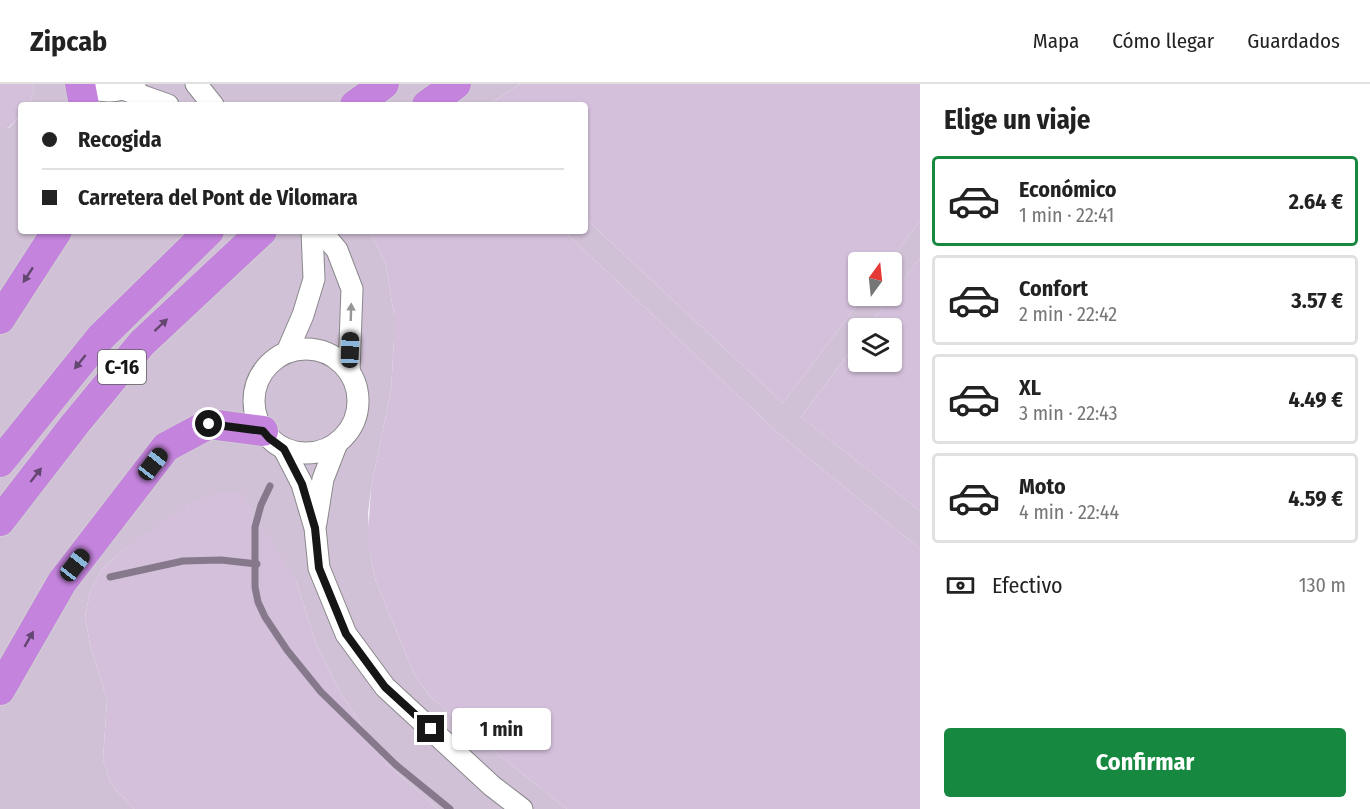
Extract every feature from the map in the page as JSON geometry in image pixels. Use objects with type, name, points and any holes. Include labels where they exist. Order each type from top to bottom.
[{"type":"highway","points":[[82,84],[84,102]]},
{"type":"highway","points":[[359,102],[384,84]]},
{"type":"highway","points":[[431,102],[456,84]]},
{"type":"highway","points":[[0,319],[55,234]]},
{"type":"highway","name":"C-16","points":[[0,462],[101,337],[206,234]]},
{"type":"highway","name":"C-16","points":[[0,521],[75,424],[142,343],[259,234]]},
{"type":"highway","points":[[0,690],[62,582],[166,447],[209,424],[273,440]]},
{"type":"street","points":[[82,84],[100,91],[129,87],[162,102]]},
{"type":"street","points":[[196,84],[211,102]]},
{"type":"street","points":[[287,352],[303,315],[314,279],[312,234]]},
{"type":"street","points":[[324,234],[337,250],[352,289],[349,371]]},
{"type":"street","points":[[273,440],[297,453],[312,453],[325,450],[337,443],[351,428],[358,409],[357,389],[349,371],[332,355],[310,348],[287,352],[267,365],[255,386],[253,397],[254,409],[273,440],[302,484],[315,528],[319,568],[346,634],[385,687],[492,786],[522,809]]},
{"type":"street","points":[[315,528],[323,479],[337,443]]},
{"type":"shaded area","points":[[0,84],[33,84],[30,102],[18,102],[18,118],[8,128],[0,124]]},
{"type":"shaded area","points":[[33,84],[520,84],[493,102],[30,102]]},
{"type":"shaded area","points":[[520,84],[920,84],[920,221],[897,252],[848,252],[848,306],[856,306],[783,403],[588,221],[588,102],[493,102]]},
{"type":"shaded area","points":[[18,118],[18,234],[371,234],[386,265],[394,315],[391,390],[368,514],[371,559],[376,582],[416,678],[431,697],[485,744],[567,809],[438,809],[387,764],[340,692],[316,643],[296,581],[189,504],[122,551],[102,569],[90,592],[85,617],[90,644],[107,700],[103,759],[111,784],[134,809],[0,809],[0,124],[9,128]]},
{"type":"shaded area","points":[[588,221],[783,403],[856,306],[884,306],[875,318],[848,318],[848,354],[801,417],[920,511],[920,549],[778,433],[567,234],[588,234]]},
{"type":"shaded area","points":[[920,221],[920,258],[902,282],[902,252],[897,252]]},
{"type":"shaded area","points":[[371,234],[567,234],[778,433],[920,549],[920,809],[567,809],[485,744],[431,697],[416,678],[376,582],[368,536],[371,488],[391,390],[394,315],[386,265]]},
{"type":"shaded area","points":[[920,258],[920,511],[801,417],[848,354],[848,372],[902,372],[902,318],[875,318],[884,306],[902,306],[902,282]]},
{"type":"shaded area","points":[[241,493],[296,581],[316,643],[340,692],[387,764],[438,809],[134,809],[111,784],[103,759],[107,700],[90,644],[85,617],[90,592],[102,569],[168,517],[189,504],[214,494]]},
{"type":"waterway","points":[[270,486],[261,505],[255,527],[255,587],[258,602],[265,617],[287,650],[321,692],[396,765],[450,809]]},
{"type":"waterway","points":[[110,577],[183,561],[221,560],[257,564]]},
{"type":"route","points":[[209,424],[263,431],[284,449],[302,484],[315,528],[319,568],[346,634],[385,687],[431,729]]}]
